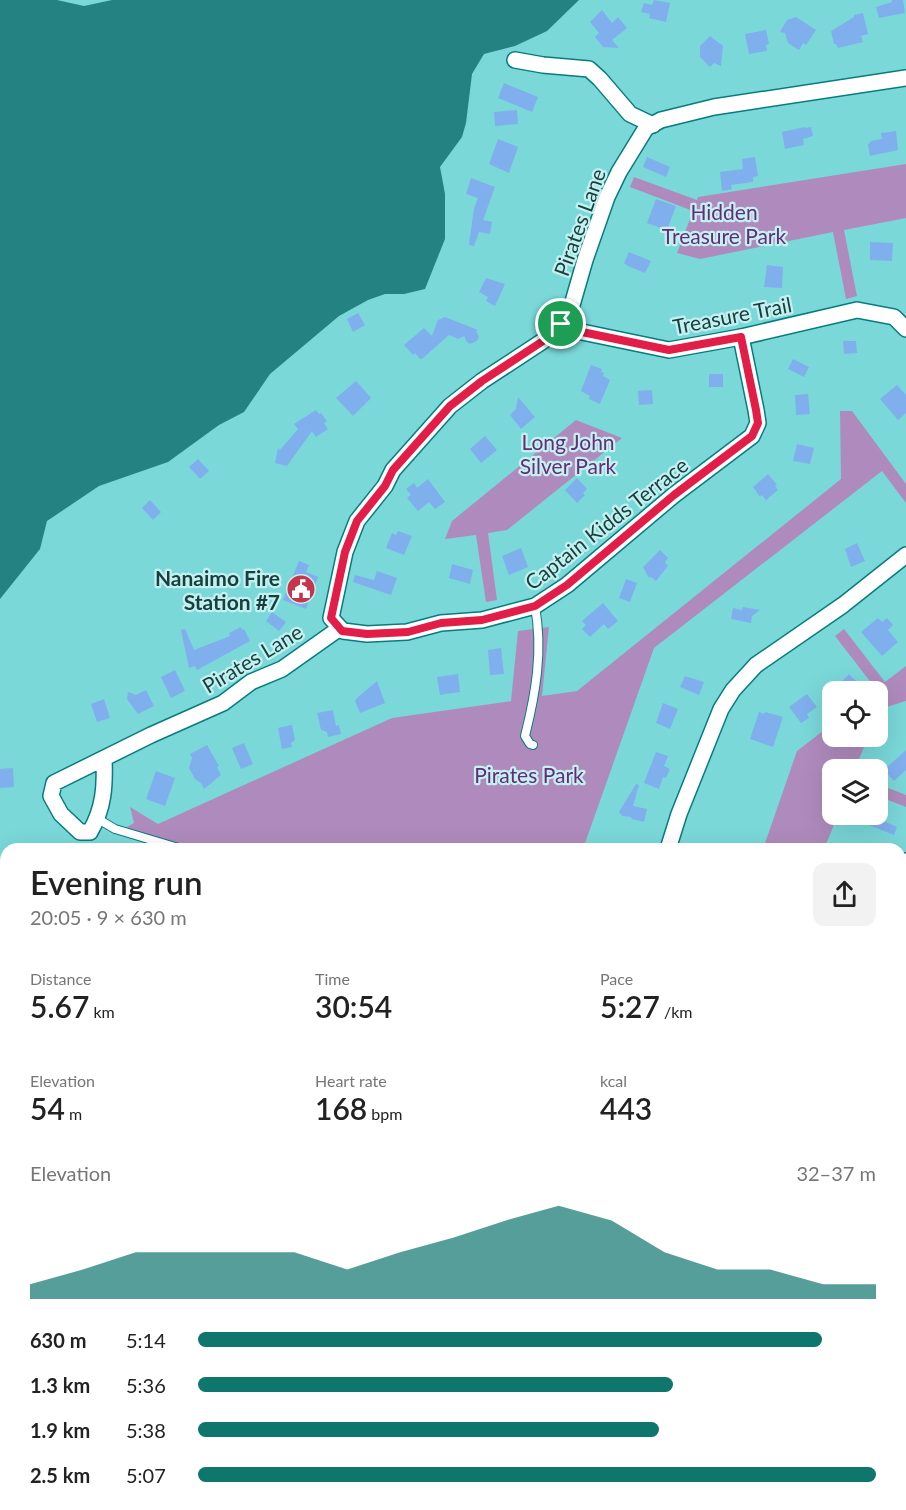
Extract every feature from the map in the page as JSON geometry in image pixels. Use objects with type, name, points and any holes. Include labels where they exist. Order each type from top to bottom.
[{"type":"street","points":[[515,60],[589,69],[630,114],[653,125],[661,120],[714,107],[906,78]]},
{"type":"street","name":"Pirates Lane","points":[[98,819],[90,832],[80,832],[60,814],[51,796],[54,783],[151,735],[223,703],[251,682],[282,669],[340,628],[331,618],[345,552],[357,521],[385,486],[393,470],[450,406],[482,381],[543,341],[567,319],[607,197],[619,172],[646,128],[653,125]]},
{"type":"street","name":"Treasure Trail","points":[[561,324],[582,332],[669,350],[741,337],[857,310],[894,317],[906,329]]},
{"type":"street","name":"Captain Kidds Terrace","points":[[340,628],[342,631],[367,634],[408,632],[441,623],[482,620],[535,606],[567,585],[674,495],[752,436],[758,423],[741,337]]},
{"type":"street","points":[[670,843],[683,803],[721,709],[733,690],[756,665],[843,605],[906,555]]},
{"type":"street","points":[[98,819],[104,795],[104,759]]},
{"type":"lane","points":[[533,745],[525,736],[537,683],[539,659],[535,606]]},
{"type":"lane","points":[[98,819],[115,829],[162,843]]},
{"type":"green space","name":"Hidden Treasure Park","points":[[906,164],[906,218],[844,230],[857,296],[846,299],[833,232],[700,259],[677,253],[693,211],[630,187],[634,177],[697,200],[698,197]]},
{"type":"green space","name":"Pirates Park","points":[[840,411],[852,411],[906,484],[906,503],[882,471],[654,648],[585,843],[155,843],[127,827],[134,823],[130,807],[158,824],[392,718],[511,701],[518,631],[549,627],[542,696],[577,691],[841,479]]},
{"type":"green space","name":"Long John Silver Park","points":[[576,420],[622,438],[507,530],[488,533],[497,600],[486,602],[476,535],[445,539],[452,521]]},
{"type":"green space","points":[[844,629],[884,681],[870,681],[835,636]]},
{"type":"green space","points":[[906,666],[906,701],[888,707],[886,681]]},
{"type":"green space","points":[[822,732],[822,747],[864,747],[859,759],[822,759],[822,825],[834,825],[826,843],[765,843],[797,751]]},
{"type":"green space","points":[[888,788],[906,795],[906,807],[888,800]]},
{"type":"water","points":[[0,0],[57,0],[84,6],[112,0],[579,0],[547,31],[515,46],[484,54],[472,74],[462,137],[440,167],[445,194],[445,239],[425,289],[404,294],[385,294],[368,300],[339,316],[270,374],[244,412],[219,425],[168,462],[99,486],[47,521],[40,549],[0,599]]},
{"type":"building","points":[[654,0],[670,3],[666,22],[649,18],[650,14],[641,12],[644,3],[652,5]]},
{"type":"building","points":[[892,0],[903,0],[905,13],[879,18],[876,7],[892,2]]},
{"type":"building","points":[[602,10],[612,23],[618,17],[627,28],[612,40],[619,48],[603,47],[595,37],[599,33],[590,22]]},
{"type":"building","points":[[863,13],[868,34],[861,36],[863,42],[838,48],[834,44],[831,31],[854,15]]},
{"type":"building","points":[[796,17],[816,30],[806,45],[803,43],[799,50],[788,43],[785,33],[780,32],[787,20]]},
{"type":"building","points":[[766,30],[769,44],[766,45],[767,51],[749,54],[745,34]]},
{"type":"building","points":[[710,36],[723,46],[721,66],[714,63],[710,67],[700,57],[700,46]]},
{"type":"building","points":[[504,83],[538,97],[532,112],[498,98]]},
{"type":"building","points":[[517,110],[518,124],[495,126],[494,112]]},
{"type":"building","points":[[811,127],[813,136],[803,139],[804,145],[785,149],[782,132]]},
{"type":"building","points":[[896,131],[898,150],[870,156],[868,145],[871,141],[882,139],[881,133]]},
{"type":"building","points":[[498,139],[518,147],[509,173],[489,164]]},
{"type":"building","points":[[647,157],[670,167],[666,177],[643,167]]},
{"type":"building","points":[[755,157],[758,176],[753,177],[753,182],[731,185],[732,189],[722,191],[720,172],[743,169],[742,159]]},
{"type":"building","points":[[471,178],[495,187],[483,220],[492,222],[490,234],[479,232],[474,246],[469,245],[474,208],[478,198],[466,194]]},
{"type":"building","points":[[656,199],[676,206],[667,230],[647,223]]},
{"type":"building","points":[[870,242],[893,243],[892,261],[870,260]]},
{"type":"building","points":[[629,252],[651,261],[645,273],[624,263]]},
{"type":"building","points":[[767,265],[783,267],[782,288],[764,287]]},
{"type":"building","points":[[486,278],[505,284],[495,306],[486,301],[488,297],[479,292]]},
{"type":"building","points":[[358,313],[365,325],[353,332],[347,319]]},
{"type":"building","points":[[445,317],[478,330],[476,331],[479,337],[477,341],[470,344],[464,336],[458,339],[449,335],[423,358],[420,359],[415,353],[413,355],[404,345],[424,328],[432,336],[438,320]]},
{"type":"building","points":[[843,341],[856,341],[857,353],[844,354]]},
{"type":"building","points":[[793,359],[809,367],[804,377],[788,369]]},
{"type":"building","points":[[591,365],[602,369],[603,376],[610,380],[600,404],[589,399],[590,396],[581,391]]},
{"type":"building","points":[[709,374],[723,374],[723,387],[709,387]]},
{"type":"building","points":[[356,381],[371,398],[353,416],[336,398]]},
{"type":"building","points":[[897,385],[906,395],[906,413],[898,420],[880,399]]},
{"type":"building","points":[[652,390],[653,404],[639,405],[638,391]]},
{"type":"building","points":[[808,394],[810,414],[796,415],[795,395]]},
{"type":"building","points":[[518,397],[535,417],[521,429],[510,415],[516,409]]},
{"type":"building","points":[[316,410],[327,421],[324,423],[328,429],[316,437],[312,431],[287,466],[275,463],[278,448],[280,450],[298,429],[294,424]]},
{"type":"building","points":[[485,436],[497,450],[481,463],[470,449]]},
{"type":"building","points":[[797,444],[814,448],[810,464],[793,461]]},
{"type":"building","points":[[198,459],[209,471],[200,479],[189,467]]},
{"type":"building","points":[[768,474],[777,485],[775,486],[778,490],[766,500],[762,495],[760,497],[753,487]]},
{"type":"building","points":[[577,478],[587,489],[583,493],[585,495],[577,503],[565,490]]},
{"type":"building","points":[[428,479],[445,502],[435,509],[429,502],[418,511],[407,498],[411,495],[406,489],[414,483],[417,488]]},
{"type":"building","points":[[150,500],[161,512],[153,520],[142,508]]},
{"type":"building","points":[[398,531],[412,536],[404,555],[386,548],[392,533],[396,535]]},
{"type":"building","points":[[857,543],[865,561],[851,567],[845,549]]},
{"type":"building","points":[[521,548],[528,567],[509,575],[502,556]]},
{"type":"building","points":[[660,550],[668,558],[665,562],[668,566],[656,581],[649,578],[643,567]]},
{"type":"building","name":"Nanaimo Fire Station #7","points":[[299,561],[309,565],[306,572],[318,577],[306,609],[283,600]]},
{"type":"building","points":[[452,564],[473,570],[470,584],[449,578]]},
{"type":"building","points":[[377,571],[397,578],[391,595],[353,582],[355,575],[374,580]]},
{"type":"building","points":[[626,579],[637,583],[630,602],[619,598]]},
{"type":"building","points":[[603,603],[618,621],[608,629],[604,624],[590,637],[582,629],[586,625],[582,621]]},
{"type":"building","points":[[743,607],[760,610],[752,616],[751,623],[731,619],[733,608],[742,610]]},
{"type":"building","points":[[272,612],[286,622],[279,631],[266,621]]},
{"type":"building","points":[[878,618],[882,622],[887,618],[893,625],[888,630],[898,642],[882,656],[861,632]]},
{"type":"building","points":[[241,627],[250,641],[197,670],[195,666],[189,668],[181,630],[185,629],[194,650],[230,636],[229,633]]},
{"type":"building","points":[[501,648],[504,674],[490,675],[488,650]]},
{"type":"building","points":[[175,670],[185,691],[171,698],[161,677]]},
{"type":"building","points":[[458,674],[460,692],[440,695],[437,677]]},
{"type":"building","points":[[849,674],[856,681],[842,681]]},
{"type":"building","points":[[685,676],[704,682],[699,695],[680,687]]},
{"type":"building","points":[[377,681],[385,703],[360,713],[355,701]]},
{"type":"building","points":[[146,690],[154,706],[138,714],[127,699],[128,692],[136,695]]},
{"type":"building","points":[[807,694],[817,707],[807,714],[809,718],[801,723],[789,707]]},
{"type":"building","points":[[104,699],[110,718],[97,722],[91,704]]},
{"type":"building","points":[[663,703],[678,709],[670,729],[656,723]]},
{"type":"building","points":[[333,710],[336,726],[339,725],[341,734],[328,737],[327,732],[321,730],[317,713]]},
{"type":"building","points":[[759,712],[783,717],[773,747],[750,739]]},
{"type":"building","points":[[292,725],[295,740],[291,743],[292,747],[282,749],[278,728]]},
{"type":"building","points":[[244,743],[253,764],[241,769],[232,748]]},
{"type":"building","points":[[207,745],[219,766],[217,767],[221,775],[204,789],[189,768],[192,758],[190,754]]},
{"type":"building","points":[[906,750],[906,770],[894,781],[888,774],[888,766]]},
{"type":"building","points":[[656,752],[668,756],[664,766],[670,769],[666,778],[663,777],[659,789],[644,783]]},
{"type":"building","points":[[13,768],[14,787],[0,788],[0,769]]},
{"type":"building","points":[[156,771],[175,778],[165,806],[146,799]]},
{"type":"building","points":[[636,784],[639,785],[633,806],[647,809],[644,822],[622,816],[619,812]]},
{"type":"building","points":[[888,823],[897,827],[894,835],[869,825],[888,825]]},
{"type":"place","name":"Nanaimo Fire Station #7","points":[[301,589]]},
{"type":"route","points":[[561,324],[582,332],[669,350],[741,337],[758,423],[752,436],[674,495],[567,585],[535,606],[482,620],[441,623],[408,632],[367,634],[342,631],[331,618],[345,552],[357,521],[385,486],[393,470],[450,406],[482,381],[543,341],[561,324]]}]
